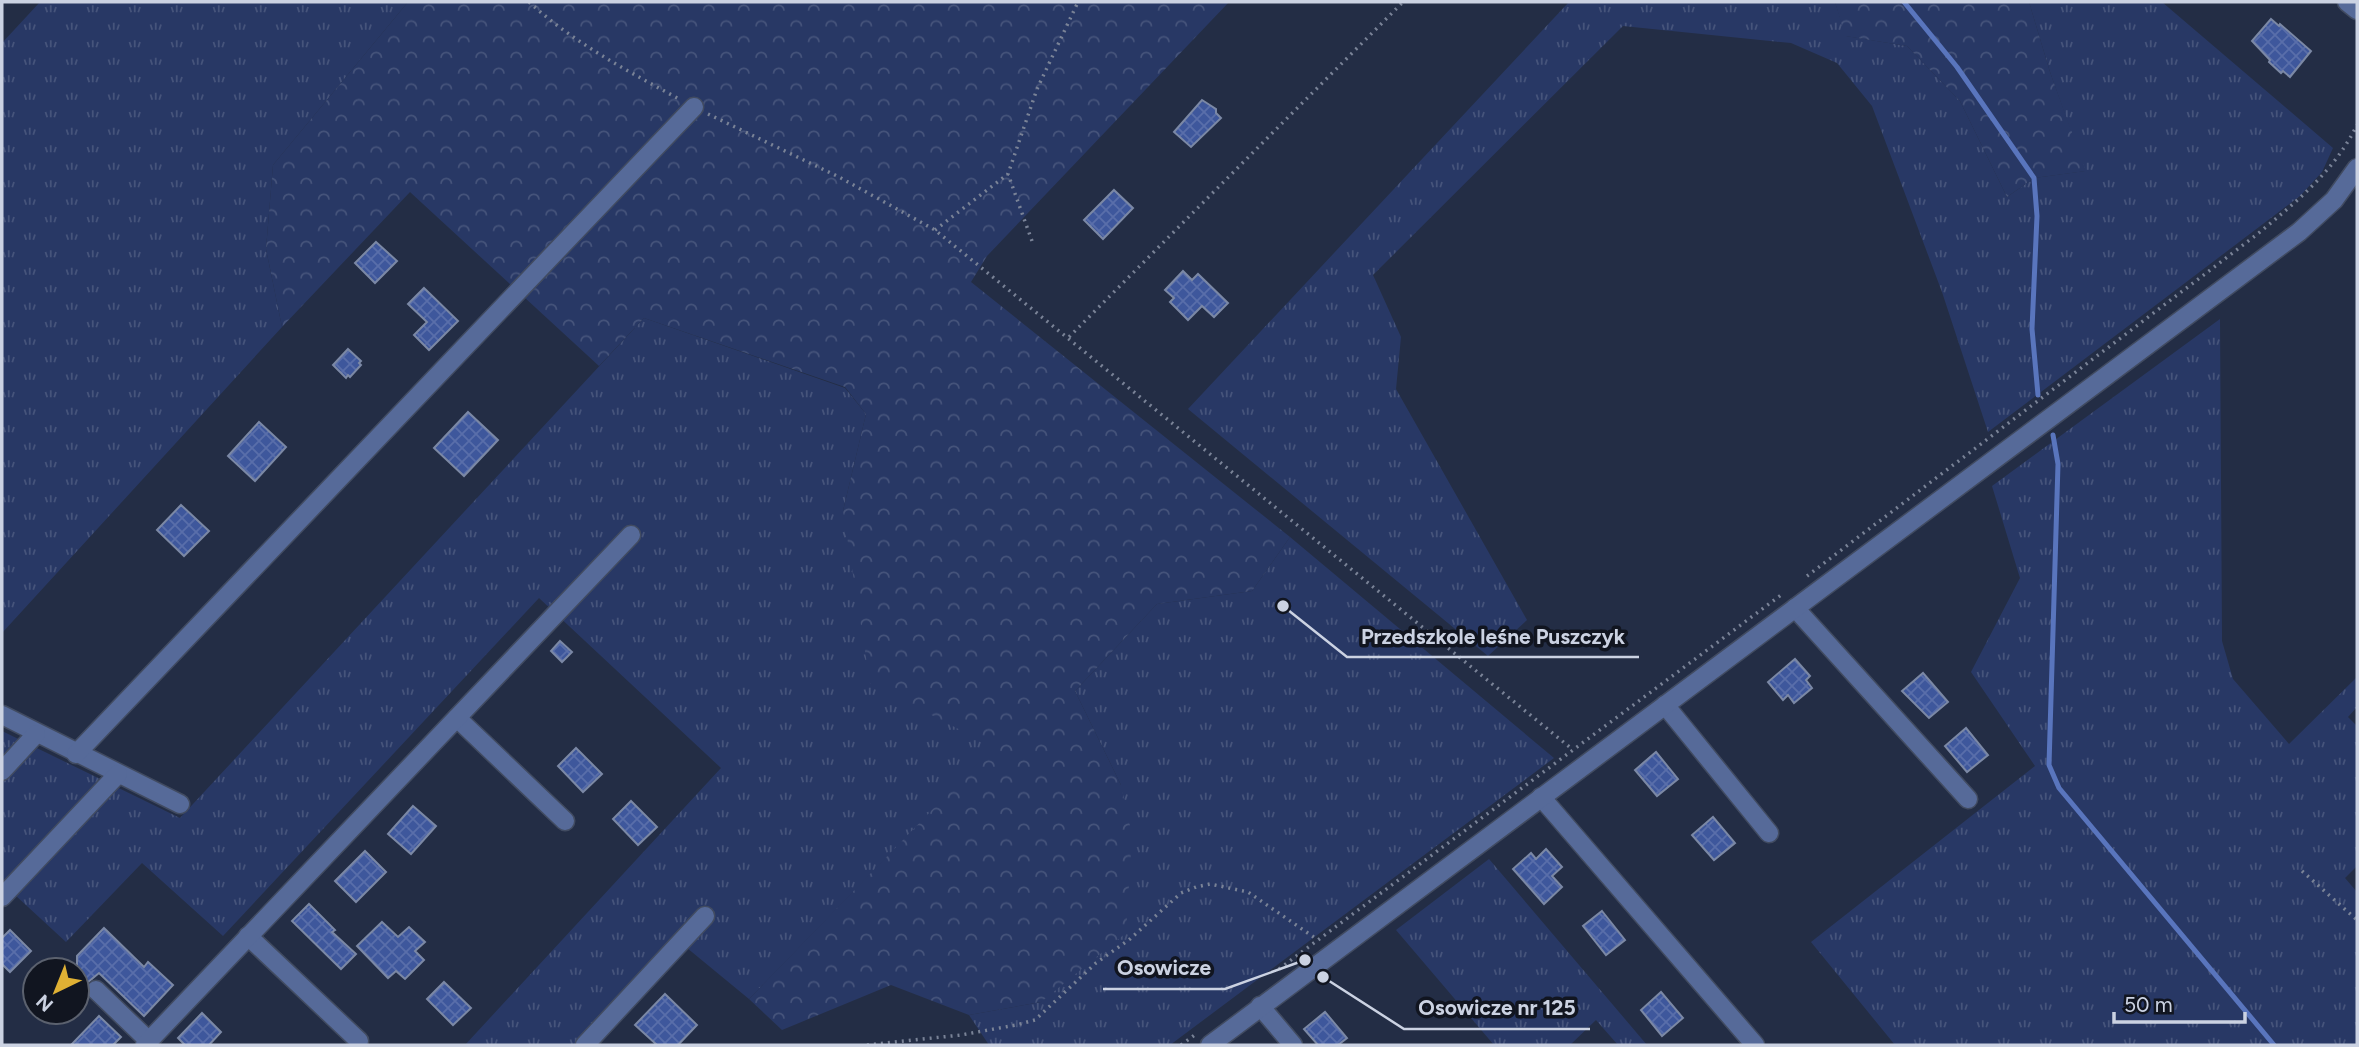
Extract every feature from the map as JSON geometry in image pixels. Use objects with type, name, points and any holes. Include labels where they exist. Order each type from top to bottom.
[{"type":"street","points":[[2347,2],[2357,10]]},
{"type":"street","points":[[76,754],[694,107]]},
{"type":"street","points":[[1204,1039],[1260,1006],[2299,232],[2334,200],[2357,167]]},
{"type":"street","points":[[96,990],[147,1043],[631,535]]},
{"type":"street","points":[[1795,608],[1968,799]]},
{"type":"street","points":[[1665,705],[1769,833]]},
{"type":"street","points":[[2,715],[180,804]]},
{"type":"street","points":[[457,718],[565,821]]},
{"type":"street","points":[[2,771],[36,734]]},
{"type":"street","points":[[2,897],[118,774]]},
{"type":"street","points":[[1541,797],[1755,1045]]},
{"type":"street","points":[[585,1045],[705,916]]},
{"type":"street","points":[[248,936],[359,1041]]},
{"type":"street","points":[[1260,1006],[1293,1045]]},
{"type":"path","points":[[529,2],[588,49],[694,107],[839,177],[935,230],[1588,762]]},
{"type":"path","points":[[935,230],[1008,174],[1037,89],[1078,2]]},
{"type":"path","points":[[1068,338],[1403,2]]},
{"type":"path","points":[[1797,582],[2255,236],[2305,195],[2333,164],[2357,125]]},
{"type":"path","points":[[1008,174],[1032,241]]},
{"type":"path","points":[[1274,974],[1787,590]]},
{"type":"path","points":[[2302,870],[2357,920]]},
{"type":"path","points":[[867,1045],[961,1035],[1016,1026],[1035,1020],[1096,963],[1130,939],[1181,893],[1210,884],[1248,892],[1334,951]]},
{"type":"path","points":[[1181,1045],[1204,1039]]},
{"type":"green space","points":[[40,2],[408,2],[273,165],[266,249],[282,327],[2,633],[2,43]]},
{"type":"green space","points":[[408,2],[1229,2],[987,256],[971,282],[1290,537],[1252,591],[1157,604],[1075,691],[1121,785],[1132,835],[1126,933],[1041,1002],[969,1015],[891,985],[782,1030],[749,999],[993,747],[870,683],[843,511],[866,414],[845,387],[644,318],[599,366],[410,192],[282,327],[266,249],[273,165]]},
{"type":"green space","points":[[1569,2],[1835,2],[1846,36],[1907,46],[1960,101],[2007,197],[2034,178],[2085,171],[2029,2],[2162,2],[2333,148],[2322,172],[2300,196],[1988,432],[1942,292],[1872,106],[1837,63],[1791,43],[1623,26],[1373,275],[1401,337],[1396,389],[1527,620],[1488,656],[1188,409]]},
{"type":"green space","points":[[1835,2],[2029,2],[2050,72],[2086,171],[2034,178],[2007,197],[1960,101],[1907,46],[1845,36]]},
{"type":"green space","points":[[644,318],[845,388],[866,414],[843,511],[994,747],[749,999],[681,943],[585,1045],[465,1045],[721,768],[539,598],[223,936],[142,863],[66,942],[2,883],[2,731],[180,818]]},
{"type":"green space","points":[[2220,319],[2222,641],[2233,679],[2289,744],[2357,677],[2357,707],[2348,717],[2357,726],[2357,866],[2345,878],[2357,892],[2357,1045],[1895,1045],[1811,942],[2035,766],[1971,672],[2020,578],[1992,486]]},
{"type":"green space","points":[[1290,537],[1554,758],[1170,1045],[989,1045],[969,1015],[1041,1002],[1121,785],[1075,691],[1157,604],[1252,591]]},
{"type":"green space","points":[[1489,859],[1647,1045],[1618,1045],[1596,1020],[1570,1045],[1494,1045],[1396,930]]},
{"type":"building","points":[[2271,19],[2311,51],[2290,77],[2269,62],[2252,41]]},
{"type":"building","points":[[1202,100],[1216,109],[1221,118],[1191,147],[1174,132]]},
{"type":"building","points":[[1114,190],[1133,208],[1103,239],[1084,220]]},
{"type":"building","points":[[376,242],[397,261],[375,283],[355,263]]},
{"type":"building","points":[[1183,271],[1192,280],[1198,274],[1228,303],[1214,317],[1202,306],[1188,320],[1170,302],[1174,298],[1165,290]]},
{"type":"building","points":[[424,288],[458,321],[429,350],[414,335],[427,322],[408,304]]},
{"type":"building","points":[[348,349],[361,361],[361,365],[346,378],[333,365]]},
{"type":"building","points":[[468,412],[498,440],[464,476],[434,448]]},
{"type":"building","points":[[259,422],[286,447],[255,481],[228,456]]},
{"type":"building","points":[[181,505],[209,531],[184,556],[157,530]]},
{"type":"building","points":[[560,641],[572,652],[562,662],[551,651]]},
{"type":"building","points":[[1795,659],[1810,676],[1806,680],[1812,688],[1794,703],[1788,695],[1783,700],[1768,682]]},
{"type":"building","points":[[1923,673],[1948,702],[1929,718],[1902,691]]},
{"type":"building","points":[[1966,728],[1988,755],[1967,772],[1945,746]]},
{"type":"building","points":[[576,748],[602,774],[583,792],[558,766]]},
{"type":"building","points":[[1656,752],[1678,779],[1657,796],[1635,770]]},
{"type":"building","points":[[631,801],[657,827],[638,845],[613,819]]},
{"type":"building","points":[[413,806],[436,826],[411,854],[388,834]]},
{"type":"building","points":[[1713,817],[1735,843],[1714,860],[1692,835]]},
{"type":"building","points":[[1546,849],[1562,867],[1552,876],[1562,887],[1544,904],[1513,869],[1531,853],[1536,859]]},
{"type":"building","points":[[365,851],[386,872],[356,902],[335,881]]},
{"type":"building","points":[[309,904],[335,930],[332,932],[356,954],[341,969],[292,921]]},
{"type":"building","points":[[1602,911],[1625,940],[1606,955],[1583,926]]},
{"type":"building","points":[[382,922],[398,937],[409,927],[425,942],[415,951],[424,960],[405,979],[396,971],[388,978],[357,946]]},
{"type":"building","points":[[104,928],[144,967],[148,962],[173,985],[144,1016],[99,973],[91,980],[91,956],[77,956]]},
{"type":"building","points":[[10,930],[31,951],[26,956],[21,956],[21,961],[10,972],[2,964],[2,938]]},
{"type":"building","points":[[444,982],[471,1008],[453,1025],[427,999]]},
{"type":"building","points":[[1661,992],[1683,1018],[1662,1036],[1641,1010]]},
{"type":"building","points":[[665,994],[697,1025],[678,1045],[657,1045],[635,1025]]},
{"type":"building","points":[[1325,1012],[1347,1038],[1338,1045],[1318,1045],[1304,1029]]},
{"type":"building","points":[[202,1013],[221,1032],[209,1045],[185,1045],[178,1038]]},
{"type":"building","points":[[99,1016],[121,1037],[113,1045],[71,1045]]},
{"type":"waterway","points":[[1904,2],[1957,67],[2034,178],[2037,216],[2032,329],[2038,395]]},
{"type":"waterway","points":[[2053,435],[2058,464],[2049,765],[2059,788],[2274,1045]]},
{"type":"place","name":"Przedszkole leśne Puszczyk","points":[[1283,606]]},
{"type":"place","name":"Osowicze","points":[[1305,960]]},
{"type":"place","name":"Osowicze nr 125","points":[[1323,977]]}]
